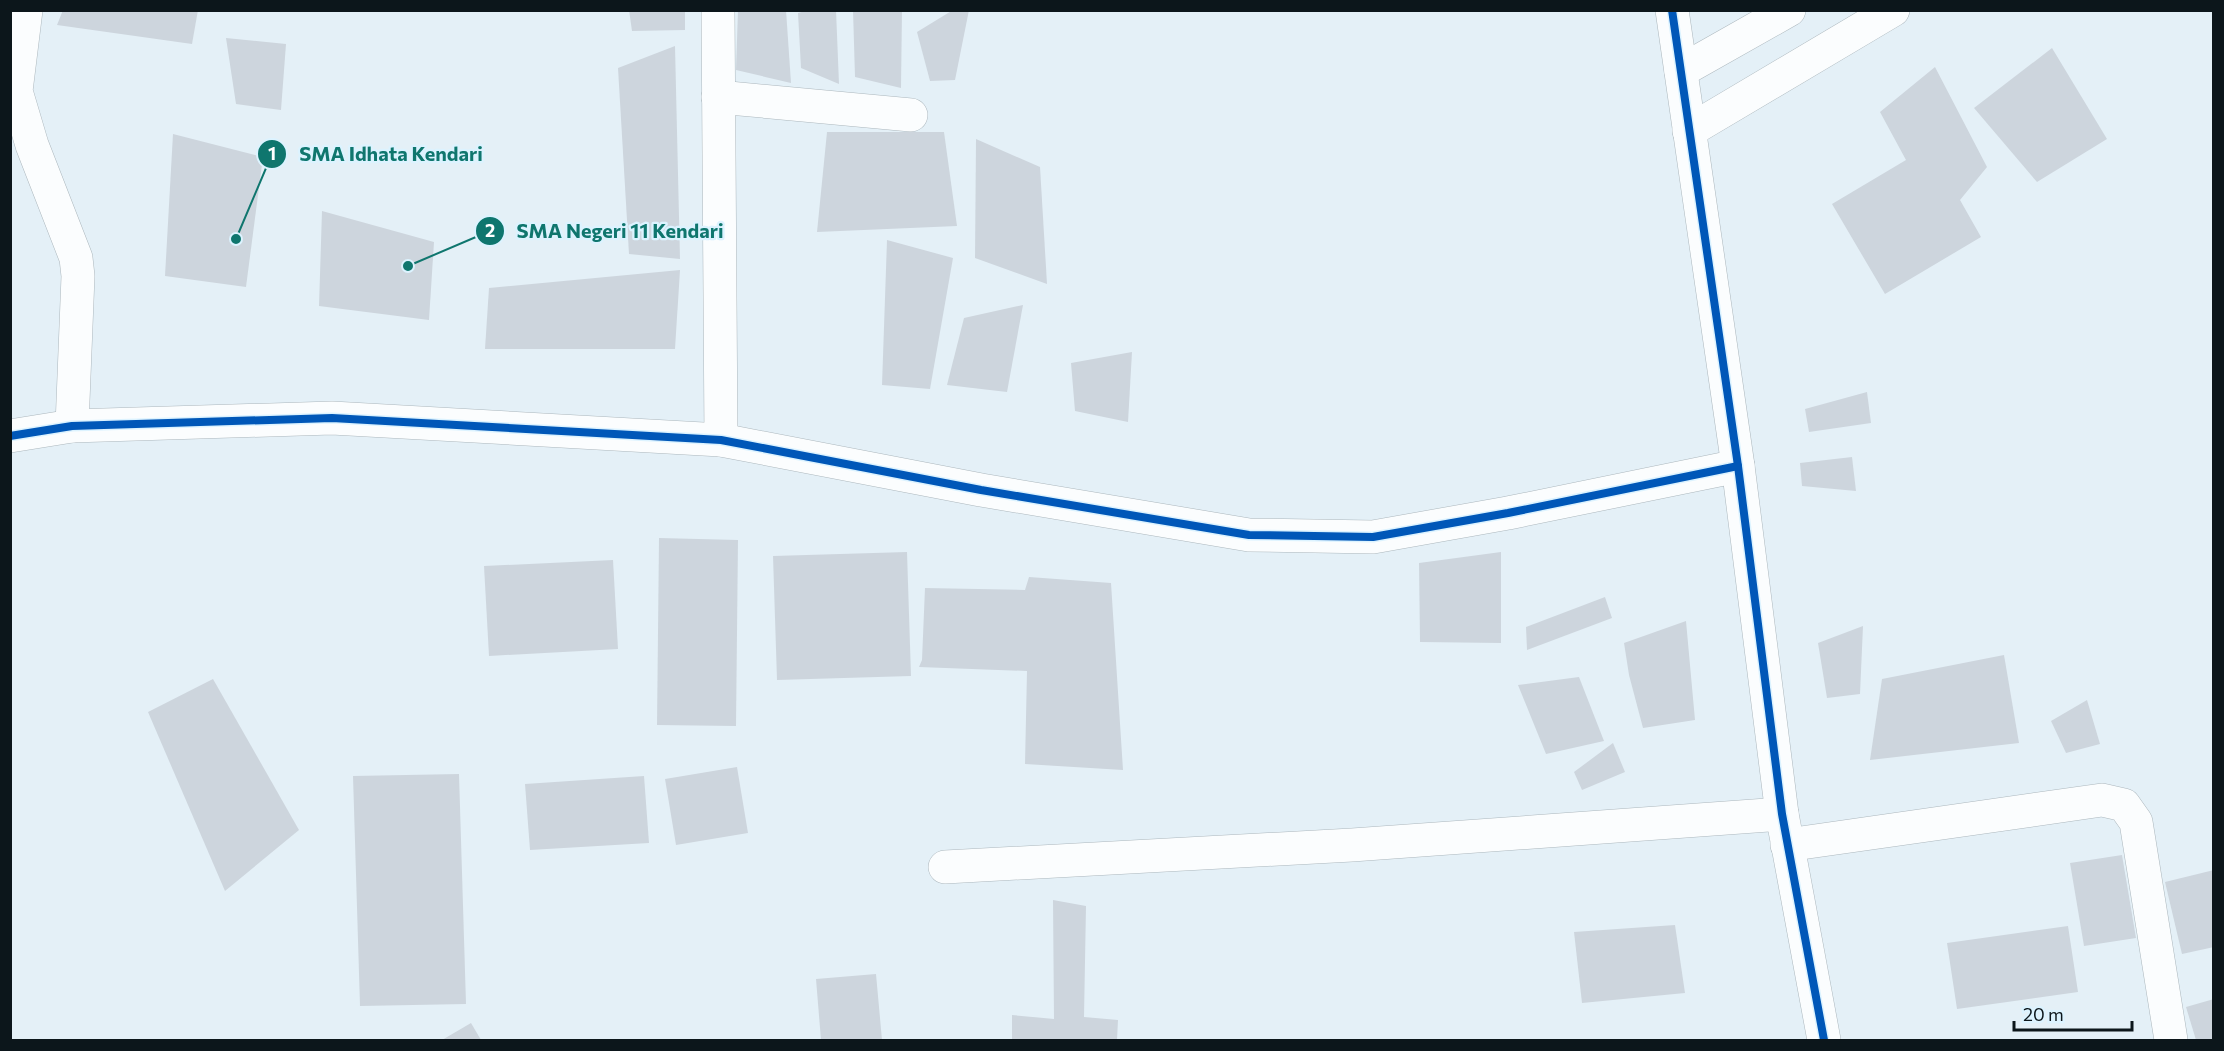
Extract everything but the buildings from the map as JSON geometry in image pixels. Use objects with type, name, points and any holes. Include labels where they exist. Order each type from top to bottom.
[{"type":"street","points":[[26,10],[16,91],[33,145],[76,258],[78,276],[72,426]]},
{"type":"street","points":[[718,10],[721,441]]},
{"type":"street","points":[[1672,10],[1738,466],[1784,829],[1824,1041]]},
{"type":"street","points":[[1681,71],[1789,10]]},
{"type":"street","points":[[1689,131],[1893,10]]},
{"type":"street","points":[[718,97],[911,115]]},
{"type":"street","points":[[10,436],[72,426],[332,418],[721,441],[981,490],[1249,535],[1373,537],[1508,513],[1738,466]]},
{"type":"street","points":[[945,867],[1364,845],[1784,829],[2102,800],[2124,806],[2136,822],[2171,1041]]},
{"type":"cycle path","points":[[1672,10],[1738,466],[1782,814],[1824,1040]]},
{"type":"cycle path","points":[[10,436],[72,426],[332,418],[721,440],[981,490],[1249,535],[1373,537],[1508,513],[1738,466]]},
{"type":"place","name":"SMA Idhata Kendari","points":[[236,239]]},
{"type":"place","name":"SMA Negeri 11 Kendari","points":[[408,266]]}]
